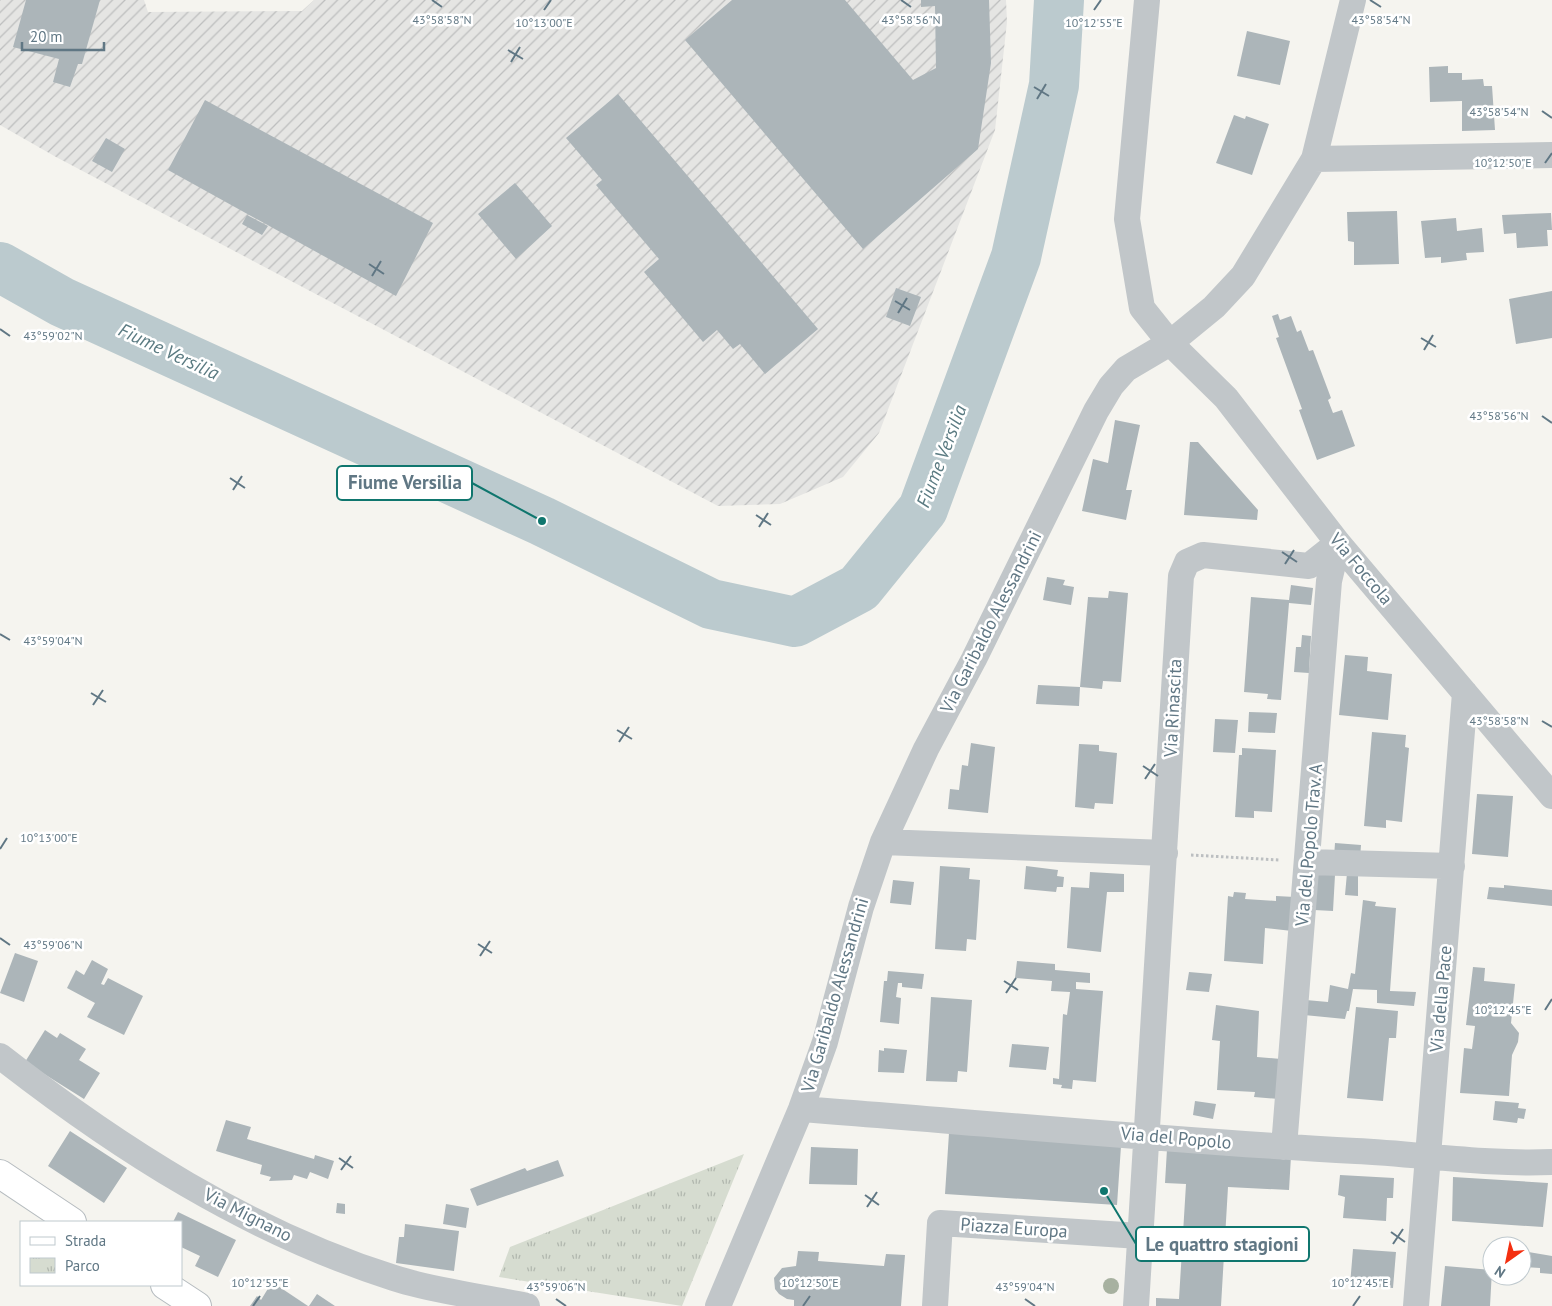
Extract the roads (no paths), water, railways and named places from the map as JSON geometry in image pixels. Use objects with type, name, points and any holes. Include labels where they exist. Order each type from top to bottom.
[{"type":"main road","points":[[0,1174],[70,1221]]},
{"type":"main road","points":[[167,1286],[197,1306]]},
{"type":"street","name":"Via Foccola","points":[[1147,0],[1127,219],[1142,308],[1170,343],[1226,398],[1338,543],[1552,796]]},
{"type":"street","name":"Via Garibaldo Alessandrini","points":[[718,1306],[801,1109],[825,1042],[861,907],[883,842],[926,749],[974,659],[1096,411],[1111,386],[1126,370],[1170,343],[1214,307],[1242,276],[1314,159],[1353,0]]},
{"type":"street","points":[[1314,159],[1552,155]]},
{"type":"street","name":"Via Rinascita","points":[[1136,1306],[1181,576],[1187,562],[1203,555],[1309,566],[1338,543]]},
{"type":"street","name":"Via del Popolo Trav. A","points":[[1284,1147],[1329,581],[1338,543]]},
{"type":"street","name":"Via della Pace","points":[[1416,1306],[1465,693]]},
{"type":"street","points":[[883,842],[1165,853]]},
{"type":"street","points":[[1307,862],[1452,866]]},
{"type":"street","name":"Via Mignano","points":[[0,1056],[112,1138],[233,1212],[317,1249],[395,1278],[527,1306]]},
{"type":"street","name":"Via del Popolo","points":[[801,1109],[1284,1147],[1429,1155],[1483,1161],[1552,1162]]},
{"type":"street","name":"Piazza Europa","points":[[935,1306],[940,1223],[1140,1236]]},
{"type":"waterway","name":"Fiume Versilia","points":[[0,267],[62,302],[542,521],[711,604],[795,622],[859,588],[923,509],[1016,257],[1054,85],[1059,0]]},
{"type":"place","name":"Fiume Versilia","points":[[542,521]]},
{"type":"place","name":"Le quattro stagioni","points":[[1104,1191]]}]
